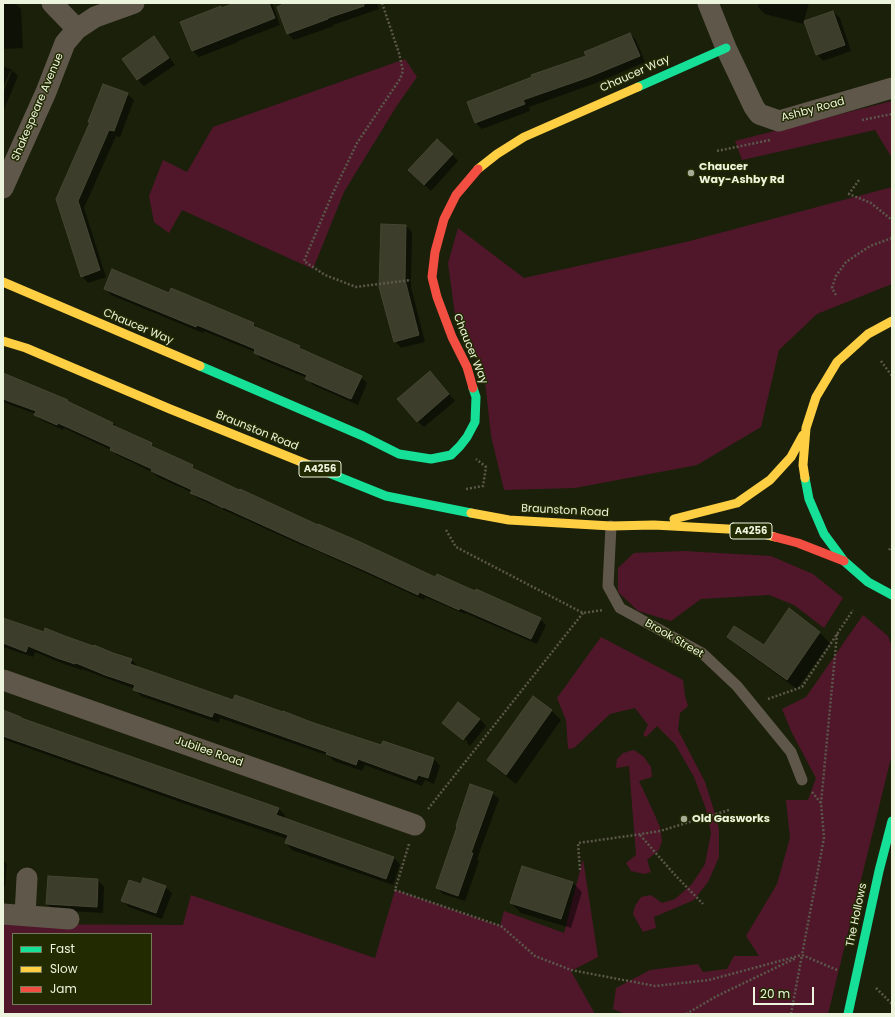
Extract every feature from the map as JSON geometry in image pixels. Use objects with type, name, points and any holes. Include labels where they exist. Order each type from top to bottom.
[{"type":"main road","name":"Chaucer Way","points":[[3,282],[363,436],[399,454],[431,459],[451,455],[467,437],[475,422],[476,397],[467,367],[452,337],[437,298],[432,277],[434,252],[444,219],[456,195],[476,171],[497,154],[524,137],[726,48]]},
{"type":"main road","points":[[892,321],[868,334],[837,362],[816,397],[806,428],[803,465],[809,499],[824,534],[844,561],[868,582],[892,595]]},
{"type":"main road","name":"Braunston Road","points":[[3,340],[26,348],[170,409],[386,496],[509,520],[611,526],[654,525],[746,530],[798,543],[844,561]]},
{"type":"main road","name":"Braunston Road","points":[[654,525],[737,503],[770,480],[791,457],[806,428]]},
{"type":"main road","name":"The Hollows","points":[[848,1014],[879,871],[892,821]]},
{"type":"street","points":[[52,3],[77,29]]},
{"type":"street","name":"Ashby Road","points":[[708,3],[726,48],[754,107],[759,114],[779,122],[892,88]]},
{"type":"street","name":"Shakespeare Avenue","points":[[3,188],[46,92],[65,43],[77,29],[95,17],[124,5]]},
{"type":"street","name":"Jubilee Road","points":[[3,680],[415,824]]},
{"type":"street","points":[[25,915],[27,878]]},
{"type":"street","points":[[3,914],[69,919]]},
{"type":"lane","name":"Brook Street","points":[[611,526],[608,586],[620,608],[702,653],[737,686],[791,752],[802,780]]},
{"type":"lane","points":[[879,871],[892,876]]},
{"type":"path","points":[[382,3],[399,53],[403,71],[400,79],[357,143],[332,195],[304,261],[325,275],[356,287],[432,277]]},
{"type":"path","points":[[859,180],[849,194],[871,204],[892,220]]},
{"type":"path","points":[[836,295],[832,288],[836,276],[846,262],[870,246],[892,238]]},
{"type":"path","points":[[881,361],[892,376]]},
{"type":"path","points":[[889,550],[892,546]]},
{"type":"path","points":[[752,704],[802,687],[853,610]]},
{"type":"path","points":[[583,613],[415,824],[395,890],[501,926],[535,956],[571,970],[655,986],[710,980],[802,955],[838,970]]},
{"type":"path","points":[[792,1014],[824,838],[821,803],[837,634]]},
{"type":"path","points":[[580,870],[578,843],[660,831],[729,810]]},
{"type":"path","points":[[640,834],[675,875],[703,904]]},
{"type":"path","points":[[686,1014],[717,996],[802,955]]},
{"type":"path","points":[[874,986],[892,1004]]},
{"type":"shaded area","points":[[405,59],[417,77],[396,107],[344,192],[313,269],[182,210],[169,233],[154,222],[149,196],[163,160],[187,172],[213,127]]},
{"type":"shaded area","points":[[892,101],[892,158],[875,130],[742,160],[735,141]]},
{"type":"shaded area","points":[[892,187],[892,284],[817,314],[779,350],[761,427],[697,465],[575,488],[504,490],[491,436],[484,372],[455,315],[448,263],[458,228],[524,278],[686,242]]},
{"type":"shaded area","points":[[684,551],[771,556],[813,574],[843,598],[824,628],[794,605],[769,595],[701,599],[671,621],[638,611],[618,592],[618,568],[634,553]]},
{"type":"shaded area","points":[[863,615],[888,636],[892,647],[892,754],[828,1014],[625,1014],[613,1009],[616,988],[650,970],[698,964],[703,972],[727,969],[734,956],[759,956],[746,936],[777,884],[790,838],[786,800],[808,800],[816,778],[792,733],[782,709],[806,697]]},
{"type":"shaded area","points":[[601,637],[683,680],[688,706],[680,713],[678,730],[705,782],[719,831],[719,857],[708,882],[694,900],[654,917],[656,928],[643,932],[633,914],[635,906],[641,897],[651,895],[662,903],[675,899],[692,884],[705,864],[711,833],[706,809],[694,777],[675,744],[657,726],[646,737],[643,735],[648,725],[635,708],[610,714],[574,748],[568,749],[566,720],[557,698]]},
{"type":"shaded area","points":[[634,750],[644,757],[651,767],[652,777],[639,781],[660,827],[662,841],[659,850],[647,860],[651,872],[644,874],[631,871],[626,863],[636,855],[629,766],[616,768],[617,759],[623,753]]},
{"type":"shaded area","points":[[583,859],[598,957],[571,971],[595,1014],[3,1014],[3,924],[183,925],[191,895],[375,958],[395,890],[500,926],[504,911],[564,933]]},
{"type":"building","points":[[235,3],[269,3],[275,18],[192,51],[180,22],[221,6],[221,8]]},
{"type":"building","points":[[286,3],[364,3],[364,6],[287,34],[277,7]]},
{"type":"building","points":[[833,11],[845,45],[816,55],[804,21]]},
{"type":"building","points":[[630,33],[640,56],[589,77],[523,100],[525,104],[475,123],[467,102],[532,77],[531,75],[586,56],[584,52]]},
{"type":"building","points":[[154,36],[169,58],[137,80],[122,59]]},
{"type":"building","points":[[103,84],[128,93],[114,131],[109,130],[78,201],[100,270],[81,277],[56,199],[90,122],[88,122]]},
{"type":"building","points":[[437,139],[453,154],[424,185],[408,170]]},
{"type":"building","points":[[381,224],[406,225],[405,280],[419,335],[394,342],[379,287]]},
{"type":"building","points":[[112,269],[169,293],[171,288],[254,323],[253,326],[300,346],[299,348],[362,376],[351,399],[305,379],[307,375],[254,353],[255,349],[197,325],[196,327],[104,289]]},
{"type":"building","points":[[430,371],[449,394],[417,422],[397,399]]},
{"type":"building","points":[[3,373],[68,400],[67,401],[113,423],[112,425],[152,443],[151,446],[193,465],[192,468],[239,490],[240,489],[318,525],[358,541],[435,577],[437,574],[475,591],[476,589],[541,618],[531,639],[419,592],[418,595],[223,508],[190,493],[192,490],[151,471],[152,469],[110,450],[111,447],[58,423],[57,425],[34,415],[36,411],[3,399]]},
{"type":"building","points":[[789,608],[820,632],[787,680],[727,637],[734,626],[764,645]]},
{"type":"building","points":[[3,618],[44,632],[45,628],[93,646],[94,645],[132,659],[130,664],[233,700],[235,695],[381,745],[383,741],[434,758],[428,778],[418,775],[416,780],[358,759],[356,765],[326,754],[327,752],[214,712],[212,717],[133,690],[135,685],[76,663],[75,664],[57,658],[28,646],[26,652],[3,643]]},
{"type":"building","points":[[533,696],[552,710],[506,775],[487,760]]},
{"type":"building","points":[[458,702],[480,719],[463,740],[442,723]]},
{"type":"building","points":[[3,710],[21,718],[279,808],[276,815],[394,857],[386,879],[285,843],[288,835],[3,736]]},
{"type":"building","points":[[470,784],[493,792],[471,853],[473,853],[458,896],[436,888]]},
{"type":"building","points":[[522,866],[573,882],[561,919],[510,903]]},
{"type":"building","points":[[48,876],[98,879],[97,907],[46,904]]},
{"type":"building","points":[[143,878],[166,886],[156,913],[121,901],[129,880],[141,884]]},
{"type":"traffic: fast","points":[[638,87],[726,48]]},
{"type":"traffic: fast","points":[[200,366],[363,436],[399,454],[431,459],[451,455],[467,437],[475,422],[476,397],[473,388]]},
{"type":"traffic: fast","points":[[319,469],[386,496],[471,513]]},
{"type":"traffic: fast","points":[[805,478],[809,499],[824,534],[844,561],[868,582],[892,595]]},
{"type":"traffic: fast","points":[[848,1014],[879,871],[892,821]]},
{"type":"traffic: slow","points":[[478,169],[497,154],[524,137],[638,87]]},
{"type":"traffic: slow","points":[[3,282],[200,366]]},
{"type":"traffic: slow","points":[[805,478],[803,465],[806,428],[816,397],[837,362],[868,334],[892,321]]},
{"type":"traffic: slow","points":[[3,341],[26,348],[170,409],[319,469]]},
{"type":"traffic: slow","points":[[674,519],[737,503],[770,480],[791,457],[803,435]]},
{"type":"traffic: slow","points":[[471,513],[509,520],[611,526],[654,525],[746,530],[775,537]]},
{"type":"traffic: jam","points":[[473,388],[467,367],[452,337],[437,297],[432,277],[435,252],[444,219],[456,195],[478,169]]},
{"type":"traffic: jam","points":[[775,537],[798,543],[844,561]]},
{"type":"place","name":"Chaucer Way-Ashby Rd","points":[[691,173]]},
{"type":"place","name":"Old Gasworks","points":[[684,819]]}]
